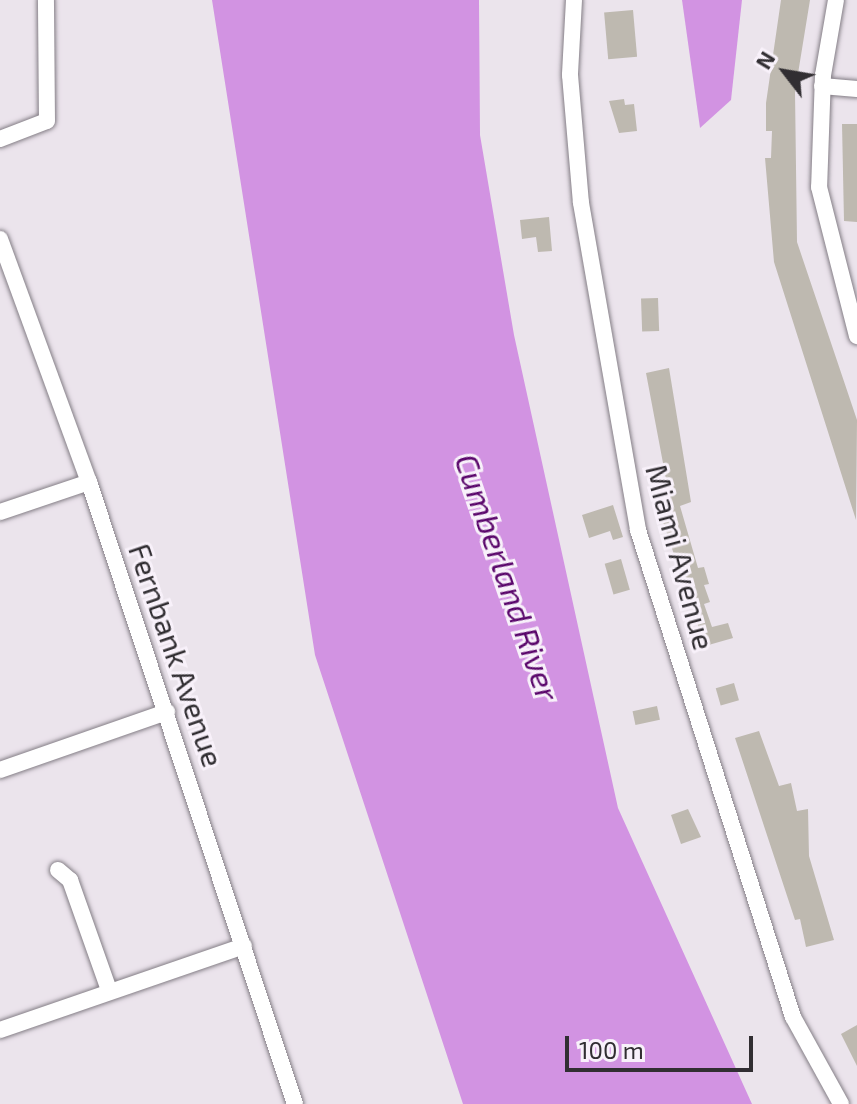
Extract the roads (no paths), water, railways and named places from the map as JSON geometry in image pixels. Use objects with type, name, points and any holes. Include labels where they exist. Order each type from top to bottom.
[{"type":"street","points":[[0,139],[45,121],[46,0]]},
{"type":"street","name":"Miami Avenue","points":[[574,0],[570,75],[581,203],[638,530],[793,1017],[841,1104]]},
{"type":"street","points":[[836,0],[822,86],[819,187],[857,336]]},
{"type":"street","points":[[822,86],[857,89]]},
{"type":"street","name":"Fernbank Avenue","points":[[0,239],[89,482],[293,1098]]},
{"type":"street","points":[[0,512],[89,482]]},
{"type":"street","points":[[0,770],[167,712]]},
{"type":"street","points":[[58,870],[70,880],[109,990]]},
{"type":"street","points":[[0,1030],[244,946]]},
{"type":"water","name":"Cumberland River","points":[[212,0],[479,0],[480,135],[514,335],[618,808],[752,1104],[463,1104],[315,655]]},
{"type":"water","points":[[682,0],[742,0],[731,100],[700,128]]}]
